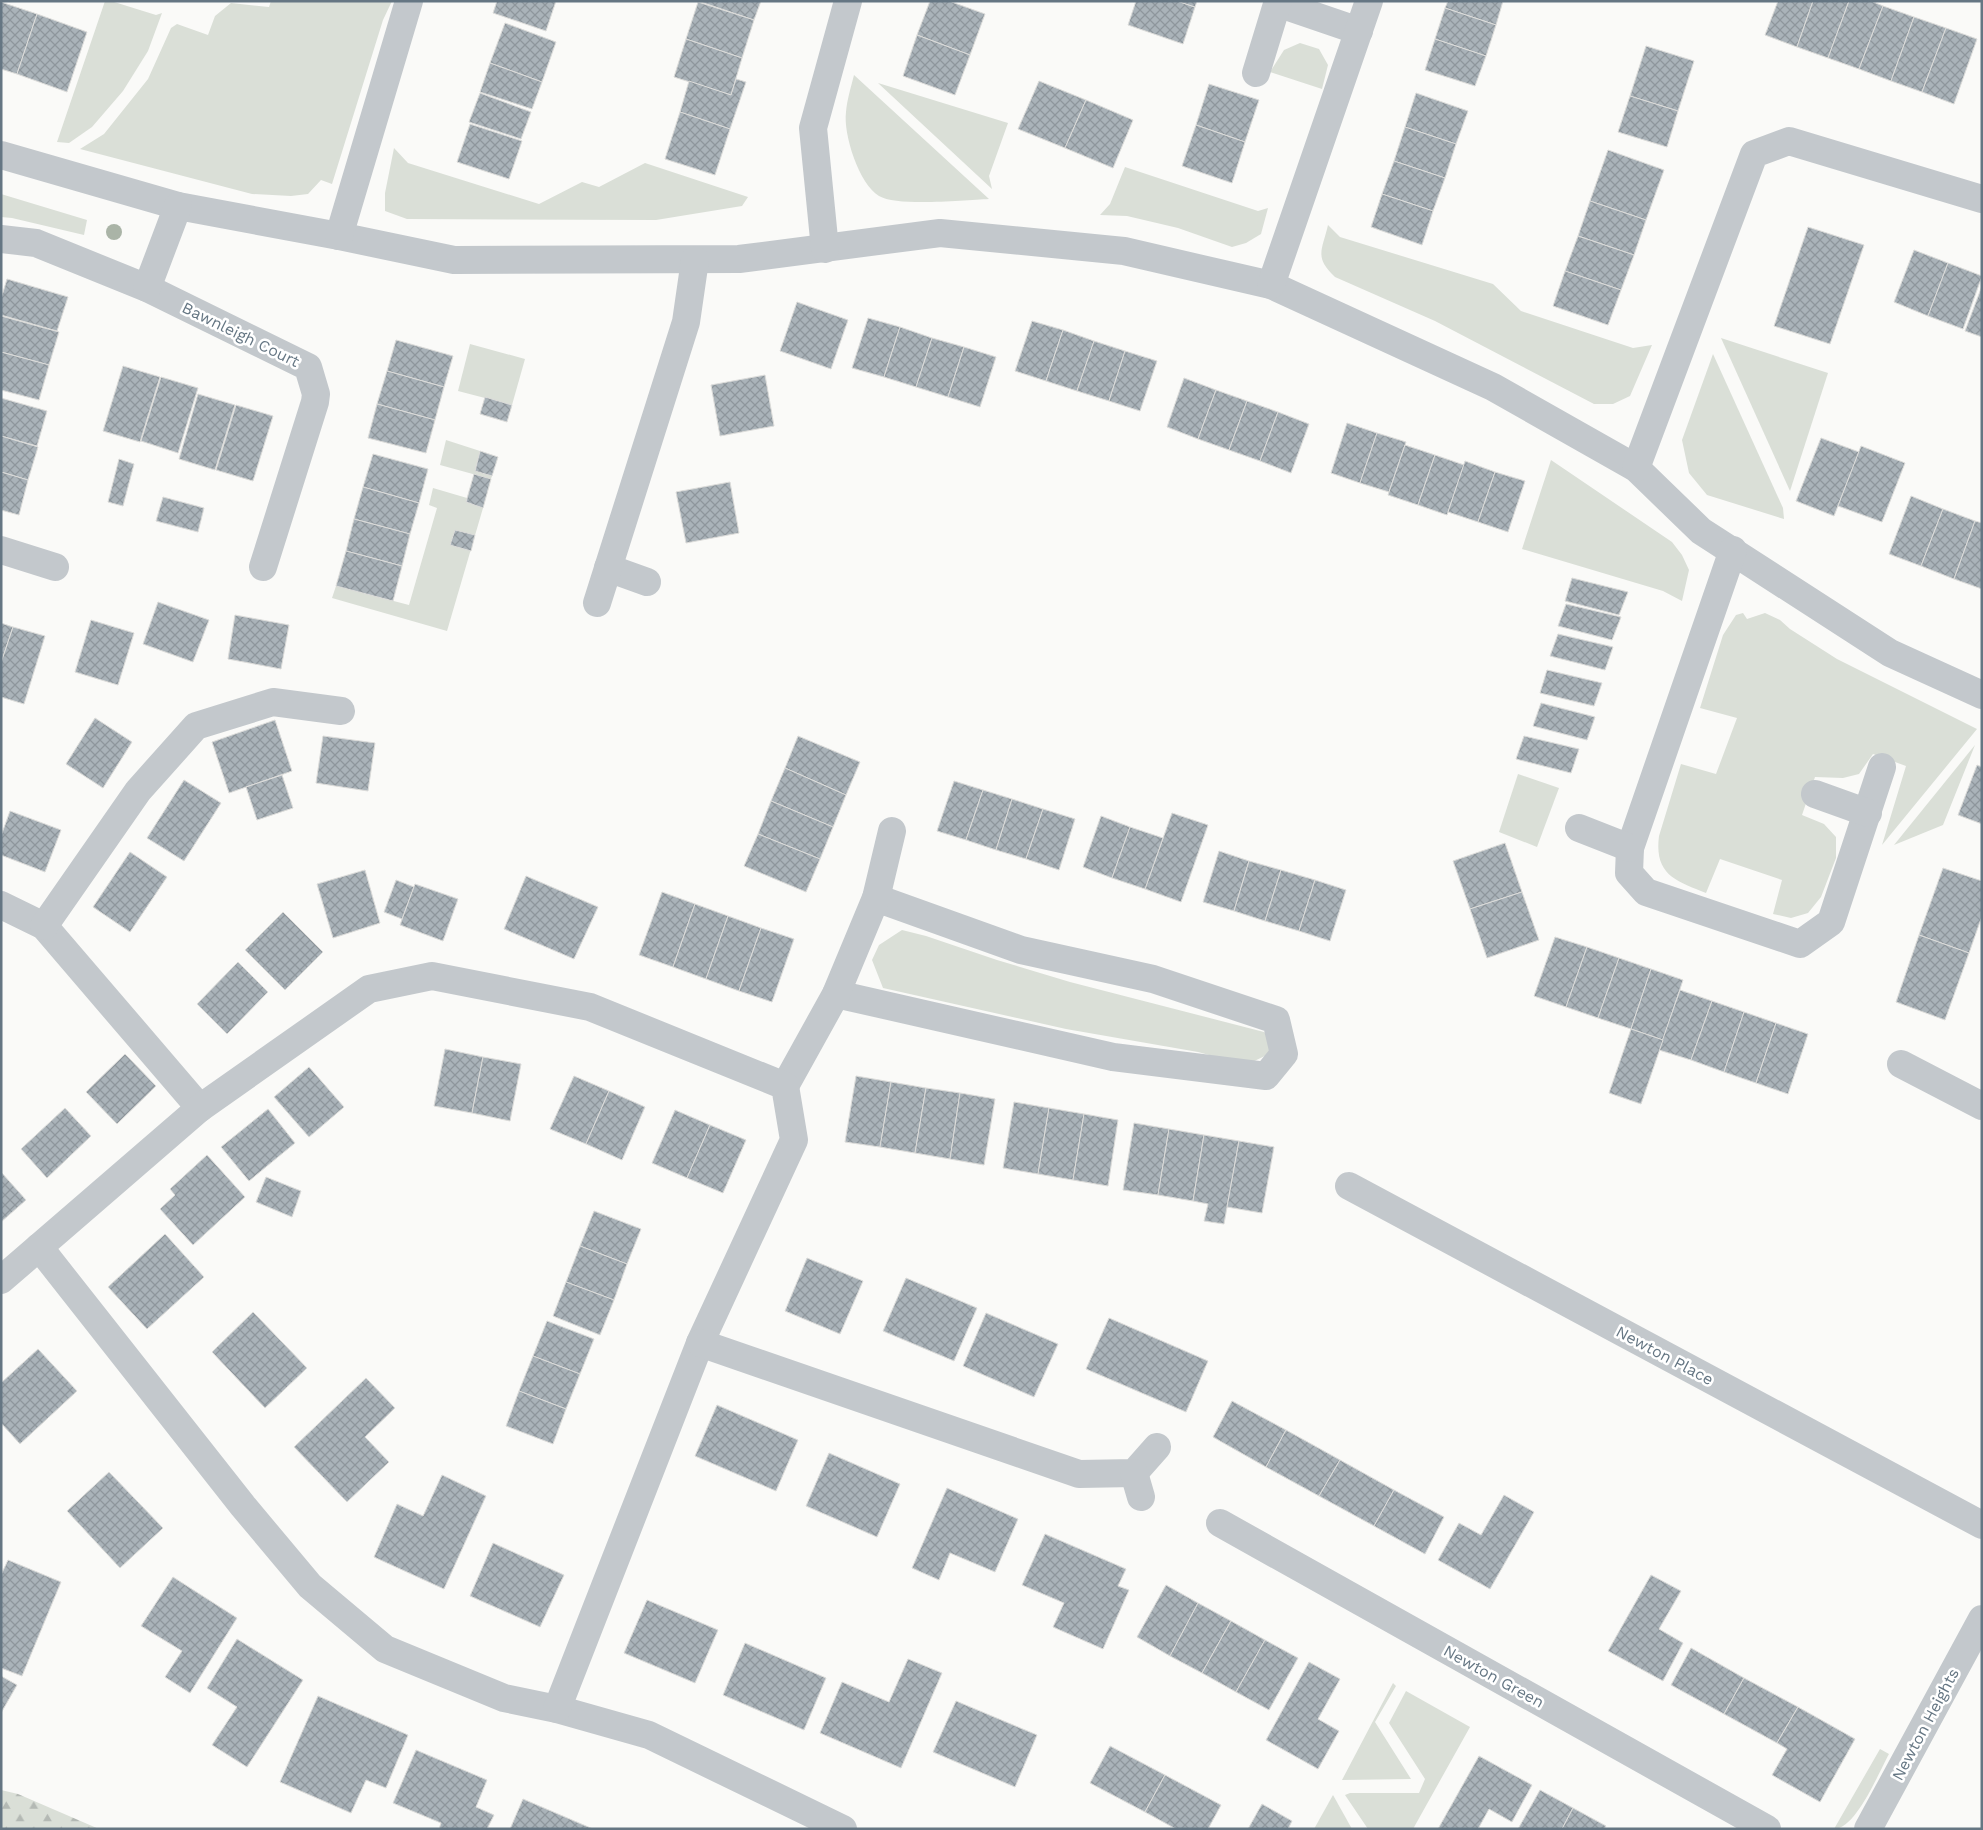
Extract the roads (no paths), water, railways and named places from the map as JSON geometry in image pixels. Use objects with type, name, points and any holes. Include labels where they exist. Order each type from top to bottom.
[{"type":"street","points":[[339,236],[409,1]]},
{"type":"street","points":[[825,249],[813,128],[848,1]]},
{"type":"street","points":[[1272,285],[1370,1]]},
{"type":"street","points":[[1256,74],[1277,2],[1359,31]]},
{"type":"street","points":[[1636,468],[1754,154],[1789,140],[1982,199]]},
{"type":"street","points":[[1,156],[178,206],[454,260],[739,259],[940,233],[1124,251],[1272,285],[1493,387],[1636,468],[1701,531],[1890,652],[1982,695]]},
{"type":"street","points":[[148,288],[178,206]]},
{"type":"street","name":"Bawnleigh Court","points":[[1,239],[36,243],[148,288],[308,367],[316,394],[315,402],[263,567]]},
{"type":"street","points":[[597,603],[686,322],[695,260]]},
{"type":"street","points":[[1,550],[55,566]]},
{"type":"street","points":[[1733,550],[1630,848],[1629,874],[1646,892],[1800,944],[1831,922],[1882,767]]},
{"type":"street","points":[[608,568],[647,582]]},
{"type":"street","points":[[44,926],[138,791],[196,726],[273,702],[341,711]]},
{"type":"street","points":[[1815,794],[1868,813]]},
{"type":"street","points":[[1578,828],[1630,848]]},
{"type":"street","points":[[557,1709],[700,1343],[794,1140],[785,1086],[836,994],[876,898],[892,831]]},
{"type":"street","points":[[836,994],[1113,1057],[1266,1076],[1284,1054],[1276,1020],[1154,979],[1021,950],[876,898]]},
{"type":"street","points":[[1,905],[44,926],[200,1108]]},
{"type":"street","points":[[1,1280],[200,1108],[369,989],[432,976],[590,1007],[785,1086]]},
{"type":"street","points":[[1901,1064],[1982,1106]]},
{"type":"street","name":"Newton Place","points":[[1349,1186],[1982,1525]]},
{"type":"street","points":[[39,1247],[243,1506],[310,1586],[385,1649],[504,1698],[557,1709],[649,1735],[843,1829]]},
{"type":"street","points":[[700,1343],[1079,1474],[1137,1485],[1157,1447]]},
{"type":"street","name":"Newton Green","points":[[1220,1523],[1767,1829]]},
{"type":"street","name":"Newton Heights","points":[[1868,1829],[1982,1619]]}]
